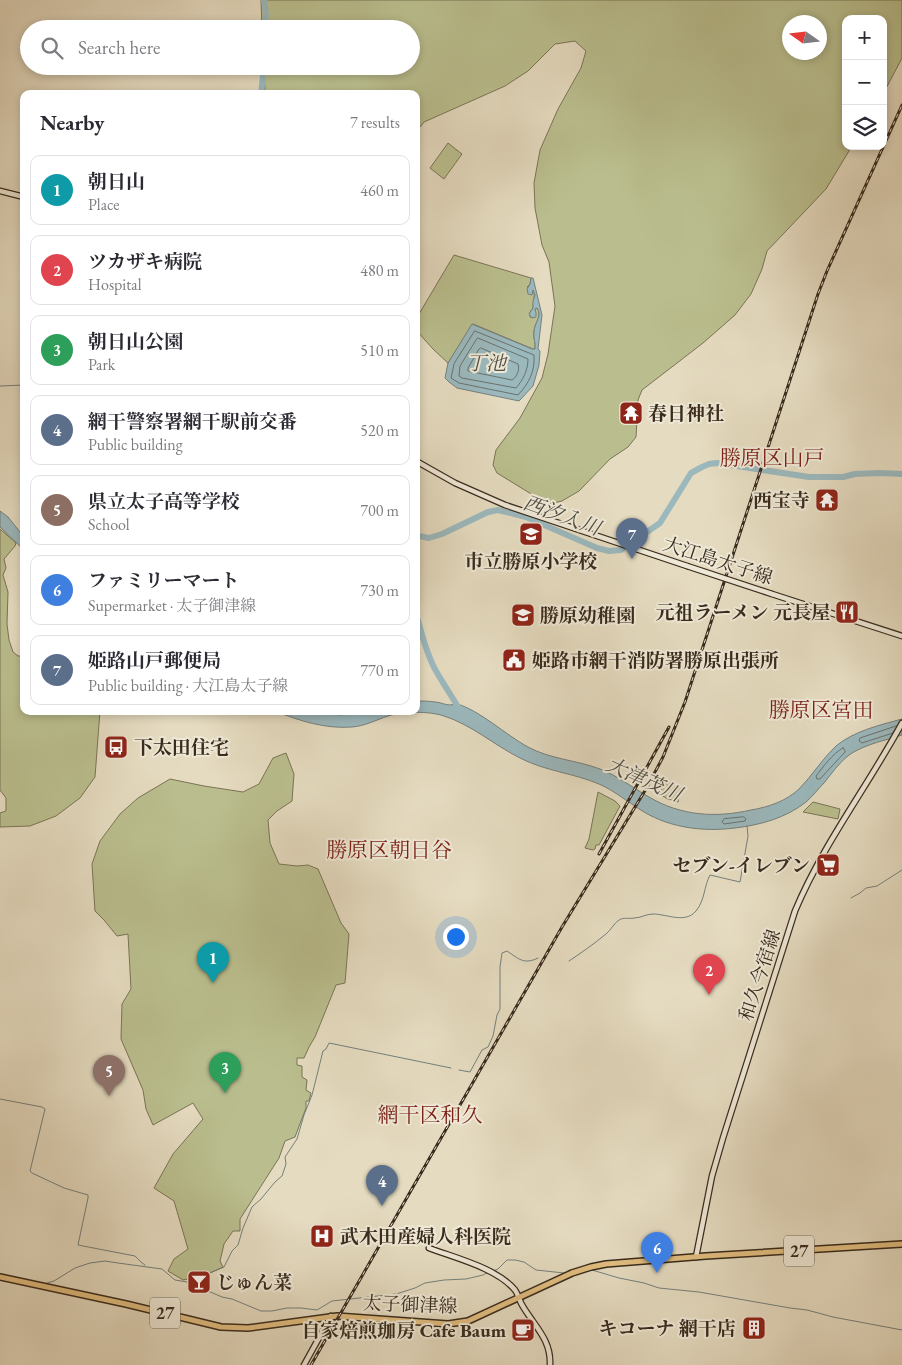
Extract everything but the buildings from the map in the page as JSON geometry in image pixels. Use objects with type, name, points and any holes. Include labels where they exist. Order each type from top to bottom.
[{"type":"main road","points":[[0,191],[20,196]]},
{"type":"main road","name":"大江島太子線","points":[[420,463],[455,483],[505,506],[902,636]]},
{"type":"main road","name":"和久今宿線","points":[[696,1257],[712,1176],[795,911],[818,863],[902,723]]},
{"type":"main road","name":"太子御津線","points":[[0,1277],[126,1304],[207,1324],[238,1328],[258,1327],[331,1316],[448,1324],[468,1321],[572,1273],[617,1262],[902,1244]]},
{"type":"main road","points":[[429,1248],[492,1272],[509,1284],[518,1294],[521,1303],[545,1339],[549,1351],[550,1365]]},
{"type":"main road","points":[[304,1365],[331,1316]]},
{"type":"green space","points":[[261,0],[902,0],[902,58],[887,86],[887,15],[842,15],[842,150],[850,150],[826,189],[767,251],[762,269],[751,294],[735,315],[703,343],[642,390],[638,400],[636,437],[628,447],[610,459],[579,491],[562,501],[550,504],[497,473],[493,465],[496,450],[520,418],[542,378],[548,354],[555,306],[549,262],[542,245],[535,208],[534,183],[540,150],[558,109],[581,68],[586,51],[575,41],[555,44],[528,71],[505,86],[424,122],[420,127],[420,90],[265,90],[264,75],[420,75],[420,20],[262,20]]},
{"type":"green space","points":[[448,143],[462,154],[444,179],[430,168]]},
{"type":"green space","points":[[454,255],[531,278],[530,284],[527,287],[534,291],[533,308],[530,312],[530,317],[533,318],[535,309],[537,308],[539,311],[539,317],[534,329],[535,349],[473,324],[448,363],[420,334],[420,312]]},
{"type":"green space","points":[[0,529],[16,543],[4,559],[6,568],[3,575],[8,592],[7,624],[9,640],[13,652],[20,656],[20,715],[100,715],[95,777],[80,798],[56,816],[30,826],[0,827],[0,813],[6,811],[6,798],[0,790]]},
{"type":"green space","points":[[286,753],[294,774],[292,801],[268,820],[270,843],[279,864],[308,865],[318,869],[341,923],[349,934],[345,983],[336,985],[315,1037],[304,1058],[297,1058],[297,1065],[302,1066],[302,1077],[307,1080],[306,1090],[311,1093],[309,1101],[306,1101],[306,1108],[295,1137],[285,1141],[279,1158],[240,1219],[240,1231],[233,1231],[224,1244],[220,1261],[223,1267],[204,1276],[183,1280],[168,1271],[174,1259],[188,1249],[174,1201],[154,1188],[173,1154],[203,1119],[193,1103],[153,1125],[146,1109],[143,1090],[121,1039],[122,1004],[131,989],[128,934],[117,936],[95,911],[92,864],[100,841],[120,814],[138,798],[170,779],[243,792],[259,784],[273,758]]},
{"type":"green space","points":[[665,783],[681,786],[678,802],[659,794]]},
{"type":"green space","points":[[598,792],[615,801],[620,806],[599,845],[596,845],[593,850],[585,848],[589,839]]},
{"type":"green space","points":[[813,802],[840,809],[838,819],[803,812]]},
{"type":"water","name":"丁池","points":[[531,278],[533,278],[542,315],[538,349],[540,351],[539,365],[533,386],[519,401],[457,388],[445,378],[448,363],[472,324],[535,349],[534,329],[539,317],[539,311],[537,308],[535,309],[536,317],[532,318],[529,314],[533,308],[535,295],[533,290],[532,295],[528,294],[527,289]]},
{"type":"water","points":[[0,511],[8,517],[20,532],[20,546],[0,527]]},
{"type":"water","points":[[420,701],[448,705],[457,704],[483,717],[536,751],[600,769],[661,803],[686,812],[699,814],[738,813],[777,803],[799,789],[831,751],[851,736],[902,719],[902,735],[852,753],[840,763],[808,800],[790,812],[754,825],[723,829],[700,829],[665,822],[644,812],[599,784],[530,762],[510,753],[454,720],[438,714],[420,712]]},
{"type":"water","points":[[286,715],[392,715],[352,727],[332,727]]},
{"type":"waterway","name":"西汐入川","points":[[264,0],[265,20]]},
{"type":"waterway","name":"西汐入川","points":[[261,90],[263,75]]},
{"type":"waterway","points":[[0,386],[20,385]]},
{"type":"waterway","name":"西汐入川","points":[[420,536],[429,538],[442,534],[488,512],[498,510],[526,517],[597,548],[609,551],[621,550],[660,523],[691,473],[709,464],[717,463],[809,477],[843,477],[855,474],[880,473],[902,474]]},
{"type":"waterway","points":[[420,627],[433,664],[461,712]]},
{"type":"waterway","points":[[569,961],[601,938],[621,919],[653,914],[681,918],[692,915],[701,902],[710,875],[740,882],[748,836],[747,826]]},
{"type":"waterway","points":[[851,898],[866,888],[877,886],[902,870]]},
{"type":"waterway","points":[[459,1070],[470,1072],[482,1050],[488,1047],[493,1036],[500,1009],[502,953],[507,951],[518,959],[525,961],[538,958]]},
{"type":"waterway","points":[[187,1282],[224,1267],[232,1251],[238,1245],[252,1207],[282,1176],[286,1164],[285,1157],[297,1139],[312,1095],[323,1051],[329,1043],[451,1068]]},
{"type":"waterway","points":[[0,1099],[45,1109],[30,1171],[64,1188],[88,1195],[78,1245],[135,1256],[145,1265]]},
{"type":"waterway","points":[[493,1271],[498,1269],[507,1260],[515,1260],[524,1262],[536,1270],[564,1273]]},
{"type":"waterway","points":[[47,1283],[54,1281],[75,1268],[105,1261],[162,1269],[175,1280],[187,1282],[261,1311],[287,1308],[317,1310],[332,1301],[396,1294],[425,1283],[466,1279],[489,1272]]},
{"type":"waterway","points":[[570,1276],[592,1270],[659,1288],[699,1292],[807,1310],[902,1330]]},
{"type":"waterway","points":[[25,1285],[42,1289]]},
{"type":"taxiway","points":[[709,982],[715,962]]},
{"type":"railway","points":[[311,1365],[562,927],[646,789],[663,757],[685,702],[818,294],[902,105]]},
{"type":"railway","points":[[599,854],[669,727]]},
{"type":"place","name":"春日神社","points":[[631,413]]},
{"type":"place","name":"西宝寺","points":[[827,500]]},
{"type":"place","name":"市立勝原小学校","points":[[531,534]]},
{"type":"place","name":"姫路山戸郵便局","points":[[632,559]]},
{"type":"place","name":"元祖ラーメン 元長屋","points":[[847,612]]},
{"type":"place","name":"勝原幼稚園","points":[[523,615]]},
{"type":"place","name":"姫路市網干消防署勝原出張所","points":[[514,660]]},
{"type":"place","name":"下太田住宅","points":[[116,747]]},
{"type":"place","name":"セブン-イレブン","points":[[828,865]]},
{"type":"place","name":"朝日山","points":[[213,983]]},
{"type":"place","name":"ツカザキ病院","points":[[709,995]]},
{"type":"place","name":"朝日山公園","points":[[225,1093]]},
{"type":"place","name":"県立太子高等学校","points":[[109,1096]]},
{"type":"place","name":"網干警察署網干駅前交番","points":[[382,1206]]},
{"type":"place","name":"武木田産婦人科医院","points":[[322,1236]]},
{"type":"place","name":"ファミリーマート","points":[[657,1273]]},
{"type":"place","name":"じゅん菜","points":[[199,1282]]},
{"type":"place","name":"キコーナ 網干店","points":[[754,1328]]},
{"type":"place","name":"自家焙煎珈房 Cafe Baum","points":[[523,1330]]},
{"type":"district","name":"勝原区山戸","points":[[772,458]]},
{"type":"district","name":"勝原区宮田","points":[[821,710]]},
{"type":"district","name":"勝原区朝日谷","points":[[389,850]]},
{"type":"district","name":"網干区和久","points":[[430,1115]]},
{"type":"water label","name":"大津茂川","points":[[644,779]]}]
